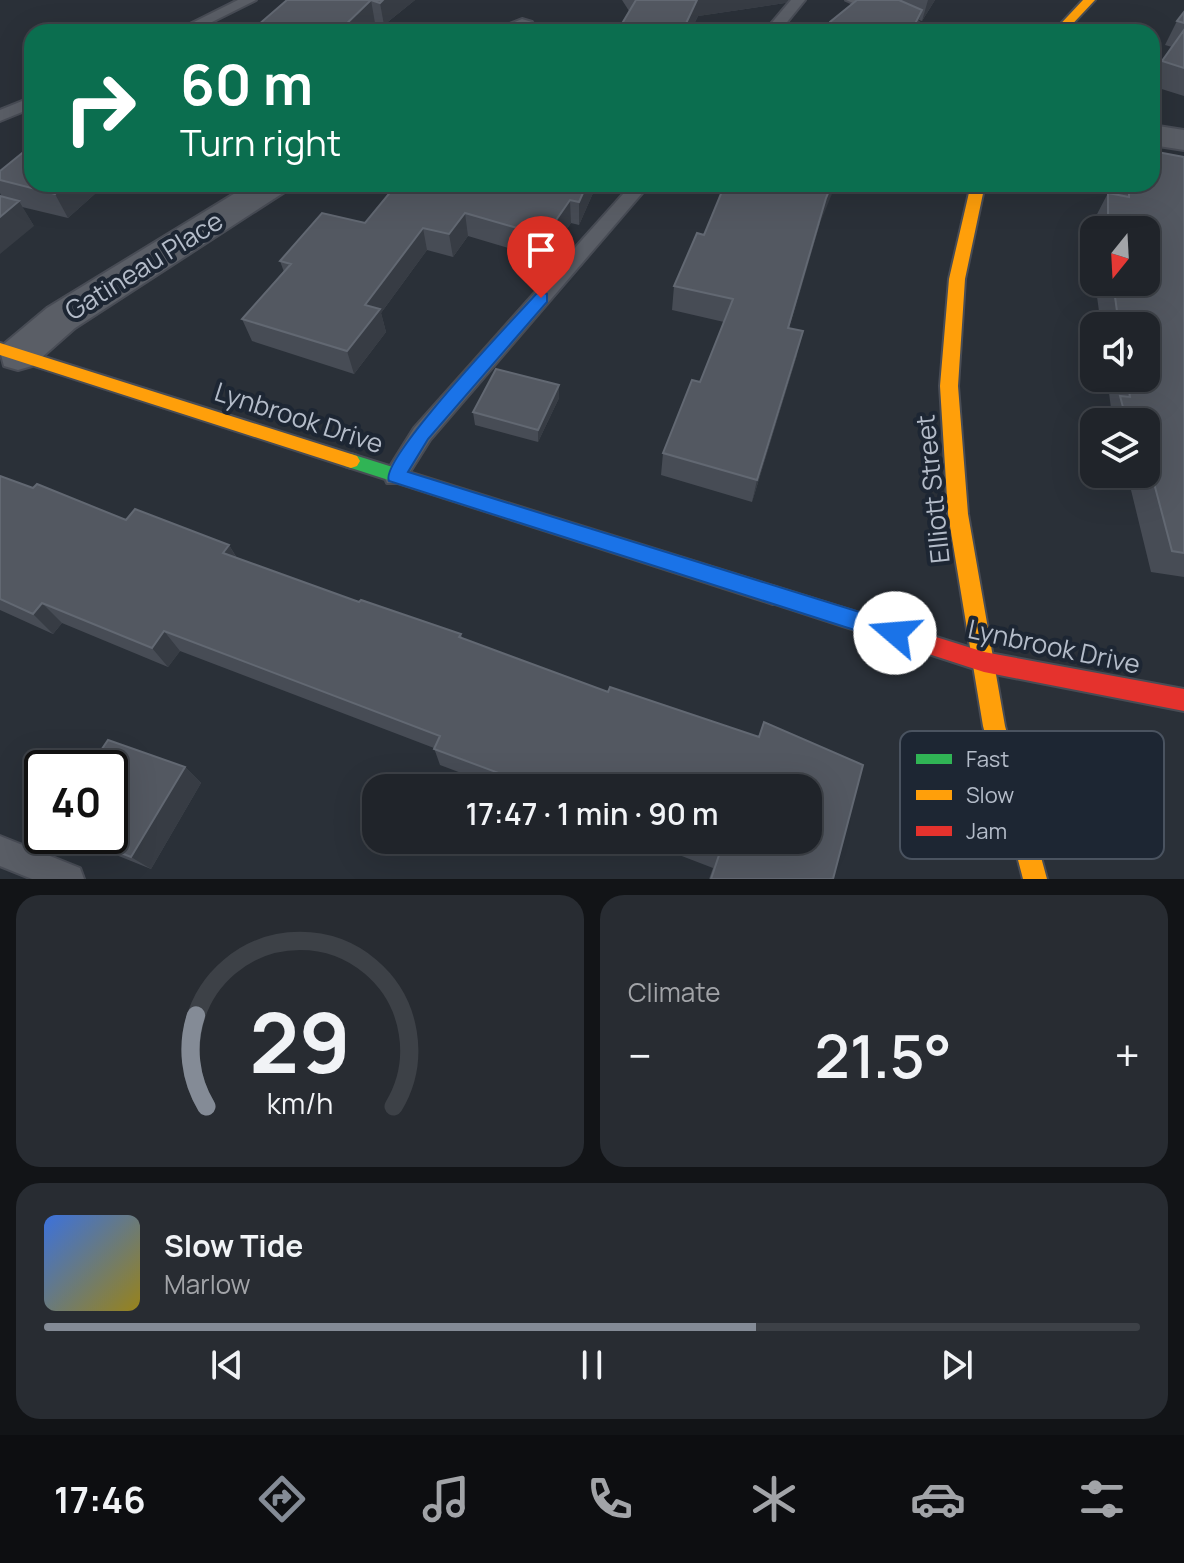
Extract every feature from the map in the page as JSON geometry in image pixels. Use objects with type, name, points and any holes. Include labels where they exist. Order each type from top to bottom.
[{"type":"street","points":[[1066,24],[1089,0]]},
{"type":"street","points":[[1160,136],[1184,140]]},
{"type":"street","name":"Gatineau Place","points":[[9,352],[261,192]]},
{"type":"street","name":"Elliott Street","points":[[976,192],[957,279],[949,386],[958,514],[995,731]]},
{"type":"street","name":"Lynbrook Drive","points":[[9,352],[984,662],[1184,700]]},
{"type":"street","name":"Elliott Street","points":[[1030,859],[1035,879]]},
{"type":"lane","points":[[198,24],[249,0]]},
{"type":"lane","points":[[778,24],[798,0]]},
{"type":"lane","points":[[853,0],[912,24]]},
{"type":"lane","points":[[0,116],[24,106]]},
{"type":"lane","points":[[395,476],[422,434],[634,192]]},
{"type":"lane","points":[[0,851],[69,879]]},
{"type":"building","points":[[287,0],[371,0],[346,24],[259,24]]},
{"type":"building","points":[[636,0],[697,0],[686,24],[622,24]]},
{"type":"building","points":[[857,0],[899,0],[922,10],[915,24],[830,22]]},
{"type":"building","points":[[1184,30],[1184,68],[1162,61]]},
{"type":"building","points":[[24,152],[24,186],[0,180],[0,171]]},
{"type":"building","points":[[1160,152],[1184,157],[1184,553],[1172,551],[1155,488],[1160,488],[1160,408],[1123,408],[1120,396],[1130,397],[1129,392],[1160,392],[1160,312],[1117,312],[1115,296],[1160,296],[1160,216],[1108,216],[1108,193],[1129,197],[1129,192],[1160,192]]},
{"type":"building","points":[[390,192],[583,192],[579,202],[570,200],[545,236],[465,213],[449,234],[423,228],[365,305],[380,309],[347,351],[242,319],[291,264],[280,261],[322,213],[365,223]]},
{"type":"building","points":[[722,192],[829,192],[788,328],[803,331],[757,480],[663,453],[692,380],[700,382],[733,299],[674,286],[697,233],[704,235]]},
{"type":"building","points":[[0,196],[19,201],[0,217]]},
{"type":"building","points":[[496,369],[559,385],[538,430],[473,412]]},
{"type":"building","points":[[0,476],[33,488],[37,484],[126,520],[135,509],[229,545],[223,553],[359,602],[361,600],[461,634],[459,637],[608,692],[610,687],[759,737],[764,722],[863,765],[833,879],[711,879],[719,855],[716,854],[822,854],[822,774],[501,774],[434,749],[440,736],[164,631],[152,648],[42,603],[33,614],[0,599]]},
{"type":"building","points":[[108,740],[185,767],[131,857],[123,854],[128,854],[128,750],[101,750]]},
{"type":"traffic: fast","points":[[351,461],[773,595]]},
{"type":"traffic: slow","points":[[1066,24],[1089,0]]},
{"type":"traffic: slow","points":[[976,192],[957,279],[949,386],[958,514],[995,731]]},
{"type":"traffic: slow","points":[[0,349],[351,461]]},
{"type":"traffic: slow","points":[[1030,859],[1035,879]]},
{"type":"traffic: jam","points":[[773,595],[984,662],[1184,700]]},
{"type":"route","points":[[541,298],[422,434],[395,476],[895,633]]}]
